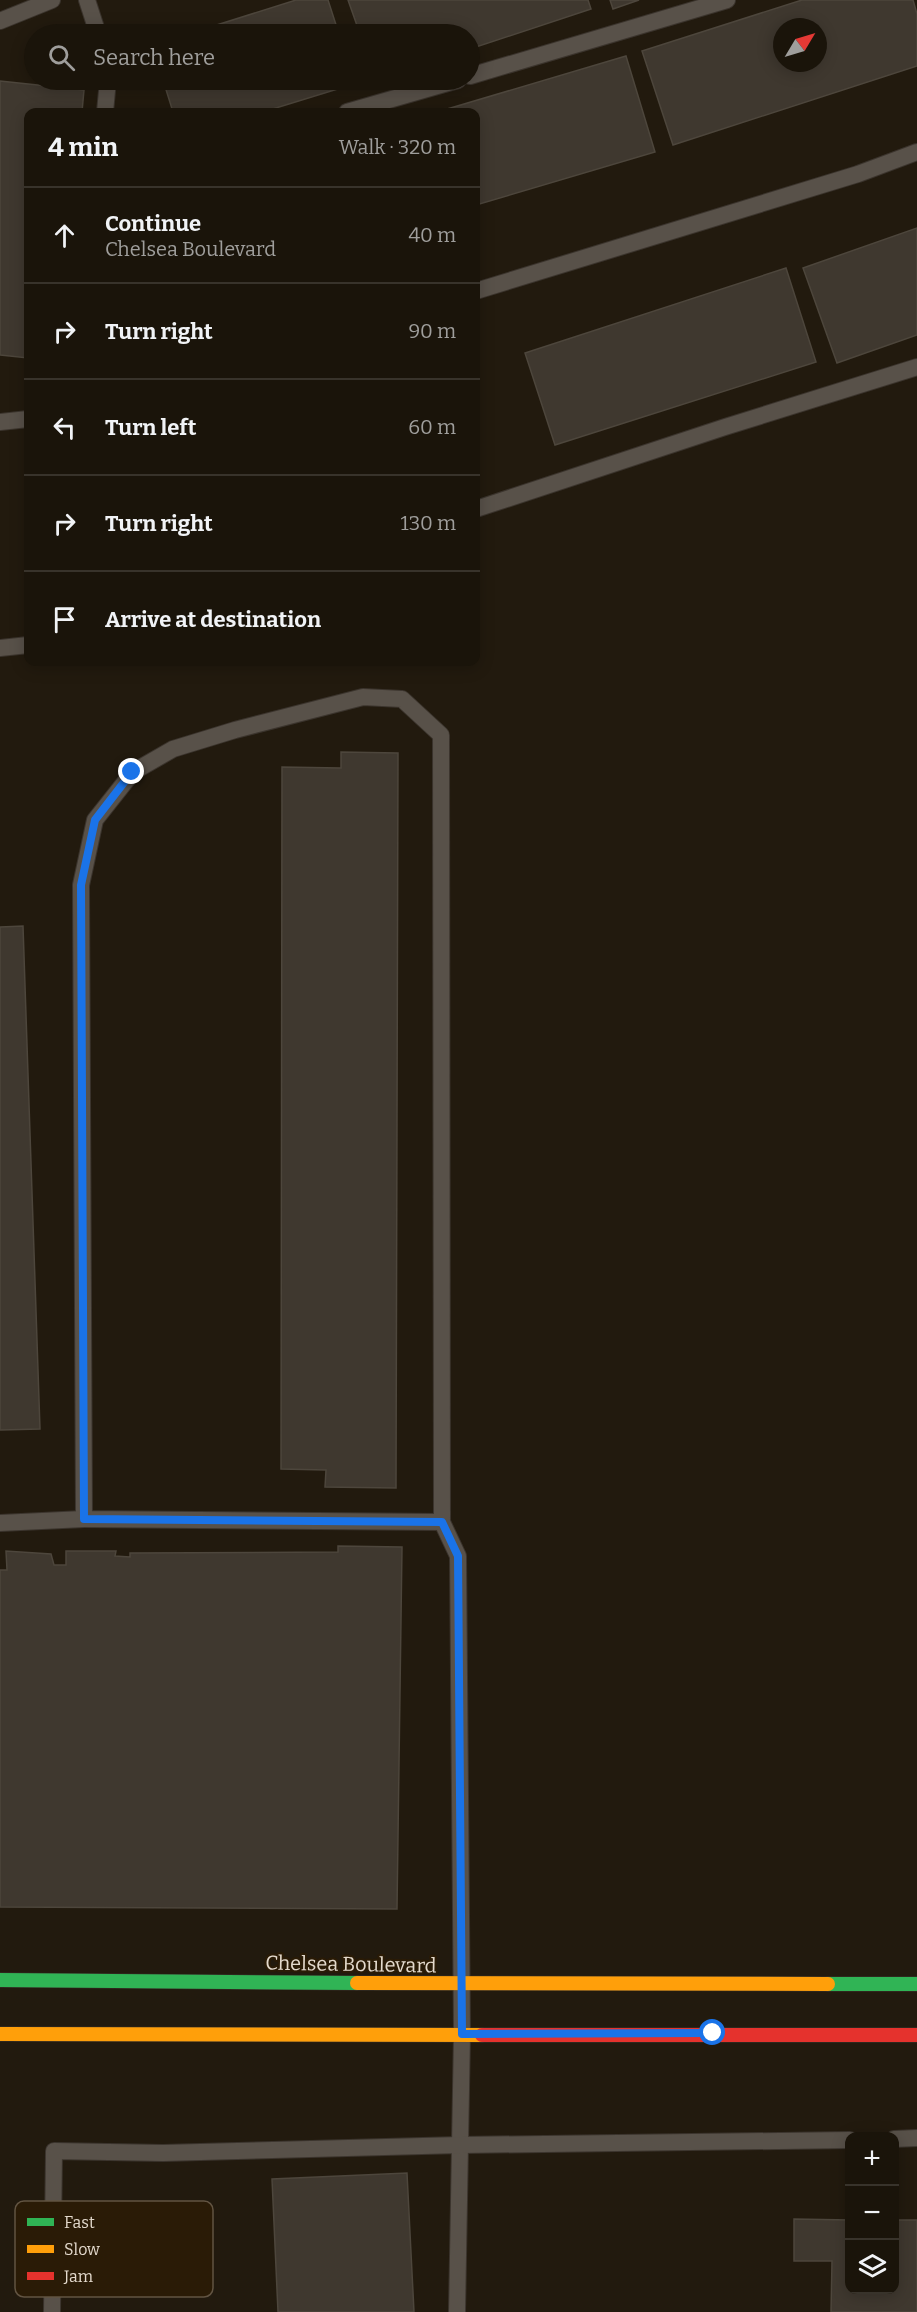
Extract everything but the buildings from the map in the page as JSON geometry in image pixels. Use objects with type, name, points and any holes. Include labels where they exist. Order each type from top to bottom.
[{"type":"street","name":"Chelsea Boulevard","points":[[0,1980],[462,1984],[917,1984]]},
{"type":"street","points":[[0,2034],[917,2035]]},
{"type":"lane","points":[[0,21],[51,0]]},
{"type":"lane","points":[[87,0],[95,24]]},
{"type":"lane","points":[[480,73],[727,0]]},
{"type":"lane","points":[[105,108],[107,90]]},
{"type":"lane","points":[[361,108],[423,90]]},
{"type":"lane","points":[[480,290],[858,174],[917,152]]},
{"type":"lane","points":[[480,508],[917,367]]},
{"type":"lane","points":[[0,422],[24,419]]},
{"type":"lane","points":[[0,648],[24,645]]},
{"type":"lane","points":[[84,1519],[81,885],[95,820],[132,772],[173,749],[236,729],[363,697],[402,699],[441,735],[442,1522],[458,1556],[462,2034],[457,2312]]},
{"type":"lane","points":[[0,1523],[84,1519],[442,1522]]},
{"type":"lane","points":[[899,2139],[917,2138]]},
{"type":"lane","points":[[53,2201],[54,2151],[163,2153],[460,2145],[845,2140]]},
{"type":"lane","points":[[52,2297],[52,2312]]},
{"type":"traffic: fast","points":[[0,1980],[357,1983]]},
{"type":"traffic: fast","points":[[828,1984],[917,1984]]},
{"type":"traffic: slow","points":[[357,1983],[828,1984]]},
{"type":"traffic: slow","points":[[0,2034],[482,2035]]},
{"type":"traffic: jam","points":[[482,2035],[917,2035]]},
{"type":"route","points":[[132,772],[95,820],[81,885],[84,1519],[442,1522],[458,1556],[462,2034],[713,2033]]}]
